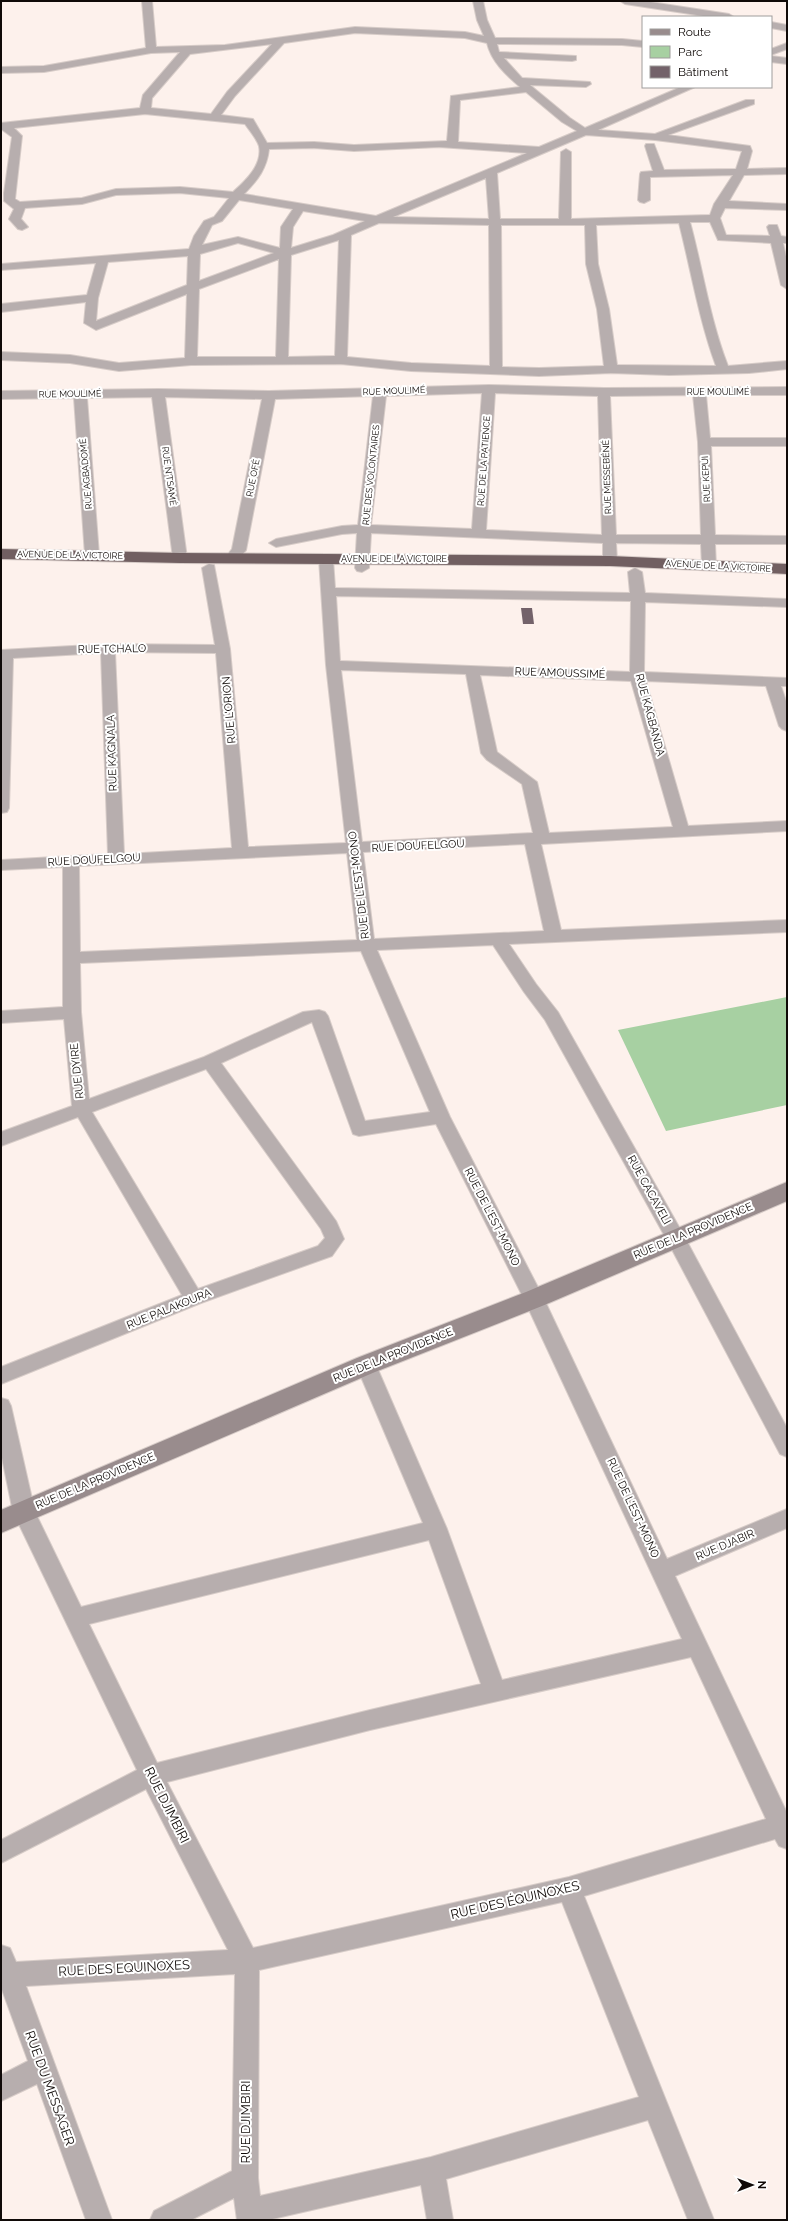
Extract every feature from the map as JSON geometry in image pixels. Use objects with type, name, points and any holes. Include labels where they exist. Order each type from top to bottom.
[{"type":"highway","name":"AVENUE DE LA VICTOIRE","points":[[1,554],[232,558],[326,564]]},
{"type":"highway","name":"AVENUE DE LA VICTOIRE","points":[[1,566],[209,568],[326,564],[610,562],[787,569]]},
{"type":"highway","name":"AVENUE DE LA VICTOIRE","points":[[362,564],[787,578]]},
{"type":"street","points":[[147,1],[150,50]]},
{"type":"street","points":[[478,1],[482,20],[492,41],[495,55],[529,90],[566,120],[585,132],[652,141],[742,146],[746,148],[747,151],[740,172],[720,204],[714,218],[722,238],[782,240]]},
{"type":"street","points":[[625,1],[714,16],[711,1]]},
{"type":"street","points":[[772,25],[787,28]]},
{"type":"street","points":[[1,70],[44,69],[150,50],[225,48],[280,42],[355,30],[465,34],[492,41],[608,41],[642,44]]},
{"type":"street","points":[[214,116],[231,94],[280,42]]},
{"type":"street","points":[[772,52],[787,46]]},
{"type":"street","points":[[145,111],[147,96],[186,52],[198,48]]},
{"type":"street","points":[[495,55],[572,58]]},
{"type":"street","points":[[772,59],[787,61]]},
{"type":"street","points":[[519,81],[586,84]]},
{"type":"street","points":[[103,260],[92,298],[90,323],[96,326],[194,287],[378,220],[688,88]]},
{"type":"street","points":[[452,145],[455,98],[529,90]]},
{"type":"street","points":[[652,141],[750,102]]},
{"type":"street","points":[[3,126],[145,111],[249,120],[264,146],[262,164],[251,181],[236,196],[218,219],[208,223],[200,236],[194,252],[191,361]]},
{"type":"street","points":[[3,126],[17,136],[17,149],[12,165],[9,192],[10,201],[18,205],[82,201],[116,192],[180,190],[236,196],[378,220],[416,222],[590,222],[714,218]]},
{"type":"street","points":[[652,141],[660,174]]},
{"type":"street","points":[[264,146],[314,145],[354,148],[452,145],[542,150]]},
{"type":"street","points":[[565,221],[566,152]]},
{"type":"street","points":[[644,200],[644,175],[787,171]]},
{"type":"street","points":[[491,172],[495,223],[497,333],[496,369]]},
{"type":"street","points":[[720,204],[787,207]]},
{"type":"street","points":[[18,205],[20,209],[16,219],[22,227]]},
{"type":"street","points":[[282,361],[282,310],[288,227],[300,207]]},
{"type":"street","points":[[683,218],[698,273],[710,334],[723,368]]},
{"type":"street","points":[[590,222],[592,264],[603,309],[611,369]]},
{"type":"street","points":[[773,226],[782,240],[787,285]]},
{"type":"street","points":[[341,360],[345,233]]},
{"type":"street","points":[[1,267],[194,252],[213,245],[238,240],[286,253]]},
{"type":"street","points":[[1,308],[92,298]]},
{"type":"street","points":[[1,356],[70,359],[119,367],[191,361],[341,360],[411,367],[496,369],[539,372],[611,369],[669,371],[723,368],[749,369],[787,365]]},
{"type":"street","name":"RUE MOULIMÉ","points":[[1,395],[158,393],[269,395],[489,389],[604,392],[787,392]]},
{"type":"street","name":"RUE DE LA PATIENCE","points":[[479,533],[489,389]]},
{"type":"street","name":"RUE DES VOLONTAIRES","points":[[362,564],[364,529],[380,391]]},
{"type":"street","name":"RUE MESSEBÉNÉ","points":[[604,392],[610,562]]},
{"type":"street","name":"RUE KEPUI","points":[[700,392],[709,538],[709,566]]},
{"type":"street","name":"RUE N'TSAMÉ","points":[[158,393],[180,558]]},
{"type":"street","name":"RUE AGBADOMÉ","points":[[80,394],[92,555]]},
{"type":"street","name":"RUE OFÈ","points":[[232,558],[239,550],[269,395]]},
{"type":"street","points":[[704,442],[787,442]]},
{"type":"street","points":[[276,543],[342,530],[364,529],[609,539],[709,538],[787,540]]},
{"type":"street","name":"RUE DE L'EST-MONO","points":[[326,564],[333,665],[366,944],[441,1117],[534,1299],[663,1571],[696,1646],[784,1832]]},
{"type":"street","name":"RUE L'ORION","points":[[209,568],[224,649],[241,854]]},
{"type":"street","name":"RUE KAGBANDA","points":[[635,572],[638,597],[638,676],[682,832]]},
{"type":"street","points":[[329,592],[638,597],[787,603]]},
{"type":"street","name":"RUE TCHALO","points":[[3,654],[108,648],[224,649]]},
{"type":"street","name":"RUE KAGNALA","points":[[108,648],[116,858]]},
{"type":"street","points":[[1,808],[3,654]]},
{"type":"street","name":"RUE AMOUSSIMÉ","points":[[333,665],[780,682]]},
{"type":"street","points":[[472,670],[492,757],[529,782],[537,840],[554,937]]},
{"type":"street","points":[[780,682],[787,726]]},
{"type":"street","name":"RUE DOUFELGOU","points":[[1,865],[71,860],[241,854],[537,840],[787,826]]},
{"type":"street","name":"RUE DYIRE","points":[[71,860],[72,1012],[81,1108],[194,1298]]},
{"type":"street","points":[[72,958],[787,926]]},
{"type":"street","name":"RUE CACAVELI","points":[[498,940],[530,988],[552,1016],[676,1238],[787,1448]]},
{"type":"street","points":[[1,1017],[72,1012]]},
{"type":"street","points":[[1,1139],[210,1060],[309,1016],[319,1016],[359,1129],[441,1117]]},
{"type":"street","name":"RUE PALAKOURA","points":[[1,1376],[194,1298],[325,1251],[335,1239],[329,1226],[210,1060]]},
{"type":"street","name":"RUE DE LA PROVIDENCE","points":[[1,1522],[366,1365],[534,1299],[787,1191]]},
{"type":"street","points":[[366,1365],[436,1529],[495,1691]]},
{"type":"street","name":"RUE DJIMBIRI","points":[[1,1406],[24,1512],[151,1775],[246,1961],[245,2178],[250,2216]]},
{"type":"street","name":"RUE DJABIR","points":[[663,1571],[787,1518]]},
{"type":"street","points":[[76,1618],[436,1529]]},
{"type":"street","points":[[1,1852],[151,1775],[495,1691],[696,1646]]},
{"type":"street","name":"RUE DES ÉQUINOXES","points":[[246,1961],[569,1889],[784,1832]]},
{"type":"street","points":[[569,1889],[701,2220]]},
{"type":"street","name":"RUE DES EQUINOXES","points":[[4,1968],[246,1961]]},
{"type":"street","name":"RUE DU MESSAGER","points":[[4,1968],[100,2220]]},
{"type":"street","points":[[1,2088],[42,2068]]},
{"type":"street","points":[[250,2216],[431,2170],[655,2105]]},
{"type":"street","points":[[431,2170],[440,2220]]},
{"type":"street","points":[[163,2220],[245,2178]]},
{"type":"green space","points":[[787,997],[787,1105],[666,1131],[618,1030]]},
{"type":"building","points":[[521,608],[532,608],[534,624],[523,624]]}]
